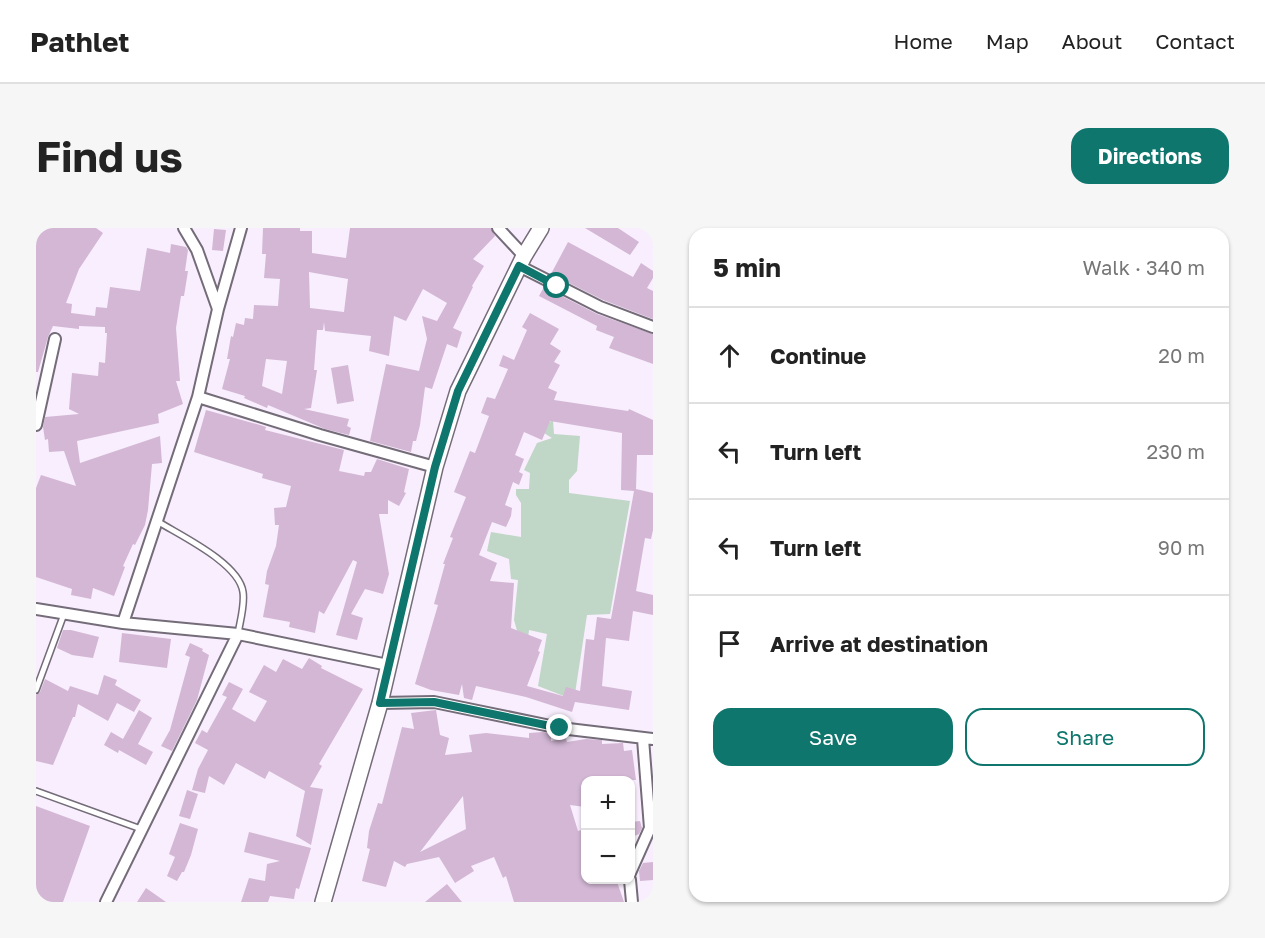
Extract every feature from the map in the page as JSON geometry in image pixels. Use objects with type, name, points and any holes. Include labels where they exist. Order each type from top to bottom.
[{"type":"street","points":[[184,228],[197,250],[218,309]]},
{"type":"street","points":[[123,623],[198,397],[218,309],[241,228]]},
{"type":"street","points":[[498,228],[521,261],[600,307],[653,327]]},
{"type":"street","points":[[323,902],[380,703],[435,467],[458,391],[521,261],[541,228]]},
{"type":"street","points":[[36,425],[55,339]]},
{"type":"street","points":[[198,397],[320,435],[435,467]]},
{"type":"street","points":[[36,609],[123,623],[238,634],[388,665]]},
{"type":"street","points":[[106,902],[238,634]]},
{"type":"street","points":[[380,703],[434,702],[560,728],[648,739],[650,828],[635,862]]},
{"type":"street","points":[[630,884],[632,902]]},
{"type":"lane","points":[[157,522],[210,553],[236,574],[243,591],[238,634]]},
{"type":"lane","points":[[36,690],[64,614]]},
{"type":"lane","points":[[36,668],[43,671]]},
{"type":"lane","points":[[36,791],[141,829]]},
{"type":"green space","points":[[553,420],[554,434],[580,436],[577,471],[569,480],[569,493],[630,501],[610,614],[587,615],[574,700],[538,686],[547,634],[529,630],[528,638],[518,634],[514,620],[518,580],[511,579],[509,559],[487,551],[491,532],[521,537],[521,503],[516,495],[516,489],[529,489],[530,473],[524,470],[537,443],[552,438],[544,433],[544,425]]},
{"type":"building","points":[[41,228],[96,228],[103,233],[79,269],[66,303],[72,304],[71,313],[95,316],[96,307],[107,308],[110,287],[140,291],[147,248],[170,253],[171,244],[186,247],[188,250],[185,271],[188,271],[176,328],[180,381],[176,381],[183,404],[158,414],[159,423],[77,441],[80,463],[160,436],[162,463],[152,464],[145,525],[123,566],[125,567],[114,596],[93,588],[91,599],[71,595],[72,589],[36,577],[36,488],[41,475],[76,486],[64,451],[49,452],[48,439],[45,440],[43,427],[45,417],[79,414],[69,409],[72,373],[98,376],[99,362],[105,363],[107,333],[105,333],[105,327],[79,326],[79,329],[53,326],[38,372],[36,372],[36,235]]},
{"type":"building","points":[[263,228],[300,228],[300,231],[312,231],[312,253],[346,258],[350,228],[491,228],[495,236],[473,259],[484,266],[453,328],[462,332],[457,348],[447,344],[432,389],[425,387],[420,425],[411,452],[370,441],[386,364],[419,371],[427,339],[422,316],[437,321],[447,303],[423,289],[406,321],[394,316],[389,356],[369,351],[371,336],[325,331],[324,322],[323,330],[317,330],[314,370],[317,370],[311,408],[304,409],[349,419],[347,426],[351,428],[349,435],[325,429],[268,405],[267,408],[244,398],[245,396],[222,389],[230,359],[227,359],[231,336],[233,337],[236,323],[244,325],[245,318],[253,319],[254,305],[278,306],[280,279],[264,278],[266,254],[262,254]],"holes":[[[309,272],[348,279],[344,312],[310,308]],[[266,359],[287,361],[282,394],[262,386]]]},
{"type":"building","points":[[585,228],[618,228],[639,242],[630,255]]},
{"type":"building","points":[[214,229],[226,230],[223,251],[212,250]]},
{"type":"building","points":[[568,242],[633,277],[641,263],[653,271],[653,278],[647,288],[653,291],[653,319],[603,300],[551,274]]},
{"type":"building","points":[[544,287],[597,314],[653,334],[653,364],[609,348],[614,337],[596,330],[597,326],[539,296]]},
{"type":"building","points":[[530,313],[559,329],[550,344],[561,351],[554,362],[560,365],[548,388],[557,392],[554,400],[628,411],[629,409],[653,420],[653,455],[637,455],[636,489],[653,493],[653,530],[651,539],[645,538],[636,591],[653,595],[653,615],[633,611],[629,641],[606,638],[602,686],[632,691],[629,710],[575,702],[572,712],[526,697],[476,686],[472,700],[464,698],[462,684],[459,695],[431,690],[415,684],[438,605],[434,604],[445,564],[443,564],[453,538],[450,537],[466,497],[454,492],[470,451],[475,453],[489,416],[481,413],[487,397],[495,399],[508,369],[499,366],[503,355],[514,360],[527,330],[522,327]],"holes":[[[550,421],[622,433],[621,490],[634,491],[611,619],[597,617],[594,640],[586,639],[580,691],[566,687],[563,696],[527,686],[540,652],[538,651],[542,640],[511,628],[514,583],[490,581],[497,563],[479,555],[492,522],[506,527],[511,516],[512,508],[505,505],[513,482],[519,485],[523,474],[519,472],[524,459],[515,455],[524,432],[542,440]]]},
{"type":"building","points":[[348,365],[354,401],[337,404],[331,368]]},
{"type":"building","points":[[206,410],[266,427],[265,430],[344,450],[339,471],[364,476],[365,472],[371,472],[377,459],[409,469],[404,492],[406,493],[399,506],[388,500],[388,514],[379,514],[389,574],[383,594],[365,589],[351,614],[363,618],[357,640],[336,635],[357,562],[353,560],[324,614],[319,611],[315,633],[289,627],[290,622],[263,617],[269,585],[265,584],[267,571],[276,546],[279,525],[275,525],[274,508],[286,507],[291,486],[262,478],[263,474],[194,452]]},
{"type":"building","points":[[63,630],[99,637],[93,658],[72,655],[57,648]]},
{"type":"building","points":[[122,633],[171,639],[167,668],[119,662]]},
{"type":"building","points":[[190,643],[203,649],[202,651],[209,655],[197,700],[172,751],[161,746],[170,730],[190,657],[185,655]]},
{"type":"building","points":[[309,658],[322,666],[321,668],[363,689],[319,764],[322,766],[310,787],[323,789],[311,845],[296,836],[305,791],[269,771],[265,779],[236,763],[224,785],[209,776],[205,793],[192,790],[198,769],[208,750],[195,743],[202,730],[207,733],[227,697],[222,695],[229,682],[243,689],[232,709],[255,722],[267,701],[249,692],[264,665],[276,672],[283,659],[302,669]]},
{"type":"building","points":[[104,675],[117,680],[115,685],[141,700],[134,712],[117,703],[108,721],[78,704],[75,717],[73,717],[53,765],[36,761],[36,695],[40,692],[45,679],[68,691],[70,686],[98,695]]},
{"type":"building","points":[[139,710],[152,718],[138,744],[153,752],[146,765],[119,750],[118,753],[104,745],[111,732],[123,739]]},
{"type":"building","points":[[436,710],[440,735],[449,738],[445,755],[472,752],[469,735],[486,733],[529,738],[529,733],[543,732],[551,734],[551,741],[566,738],[567,742],[586,739],[602,740],[602,744],[623,743],[624,751],[632,750],[636,780],[635,776],[581,776],[581,806],[570,805],[578,831],[581,830],[581,884],[618,884],[624,902],[514,902],[506,876],[503,878],[494,857],[471,866],[474,871],[455,883],[439,857],[407,864],[405,867],[394,861],[386,887],[362,881],[370,849],[367,848],[369,831],[378,803],[382,804],[402,727],[414,729],[411,713]],"holes":[[[463,796],[466,829],[420,852]]]},
{"type":"building","points":[[187,790],[198,794],[190,819],[179,816]]},
{"type":"building","points":[[36,806],[90,826],[63,902],[36,902]]},
{"type":"building","points":[[640,821],[642,828],[635,836],[635,830],[635,822]]},
{"type":"building","points":[[180,823],[198,829],[191,855],[184,872],[177,881],[167,876],[175,857],[169,854]]},
{"type":"building","points":[[249,832],[311,848],[294,899],[270,896],[268,902],[241,902],[249,878],[265,881],[267,864],[280,861],[244,852]]},
{"type":"building","points":[[653,862],[653,880],[640,881],[639,871],[643,863]]},
{"type":"building","points":[[447,884],[462,902],[425,902]]},
{"type":"building","points":[[146,888],[166,902],[137,902]]},
{"type":"route","points":[[557,286],[519,266],[458,391],[435,467],[380,703],[434,702],[560,728]]}]
